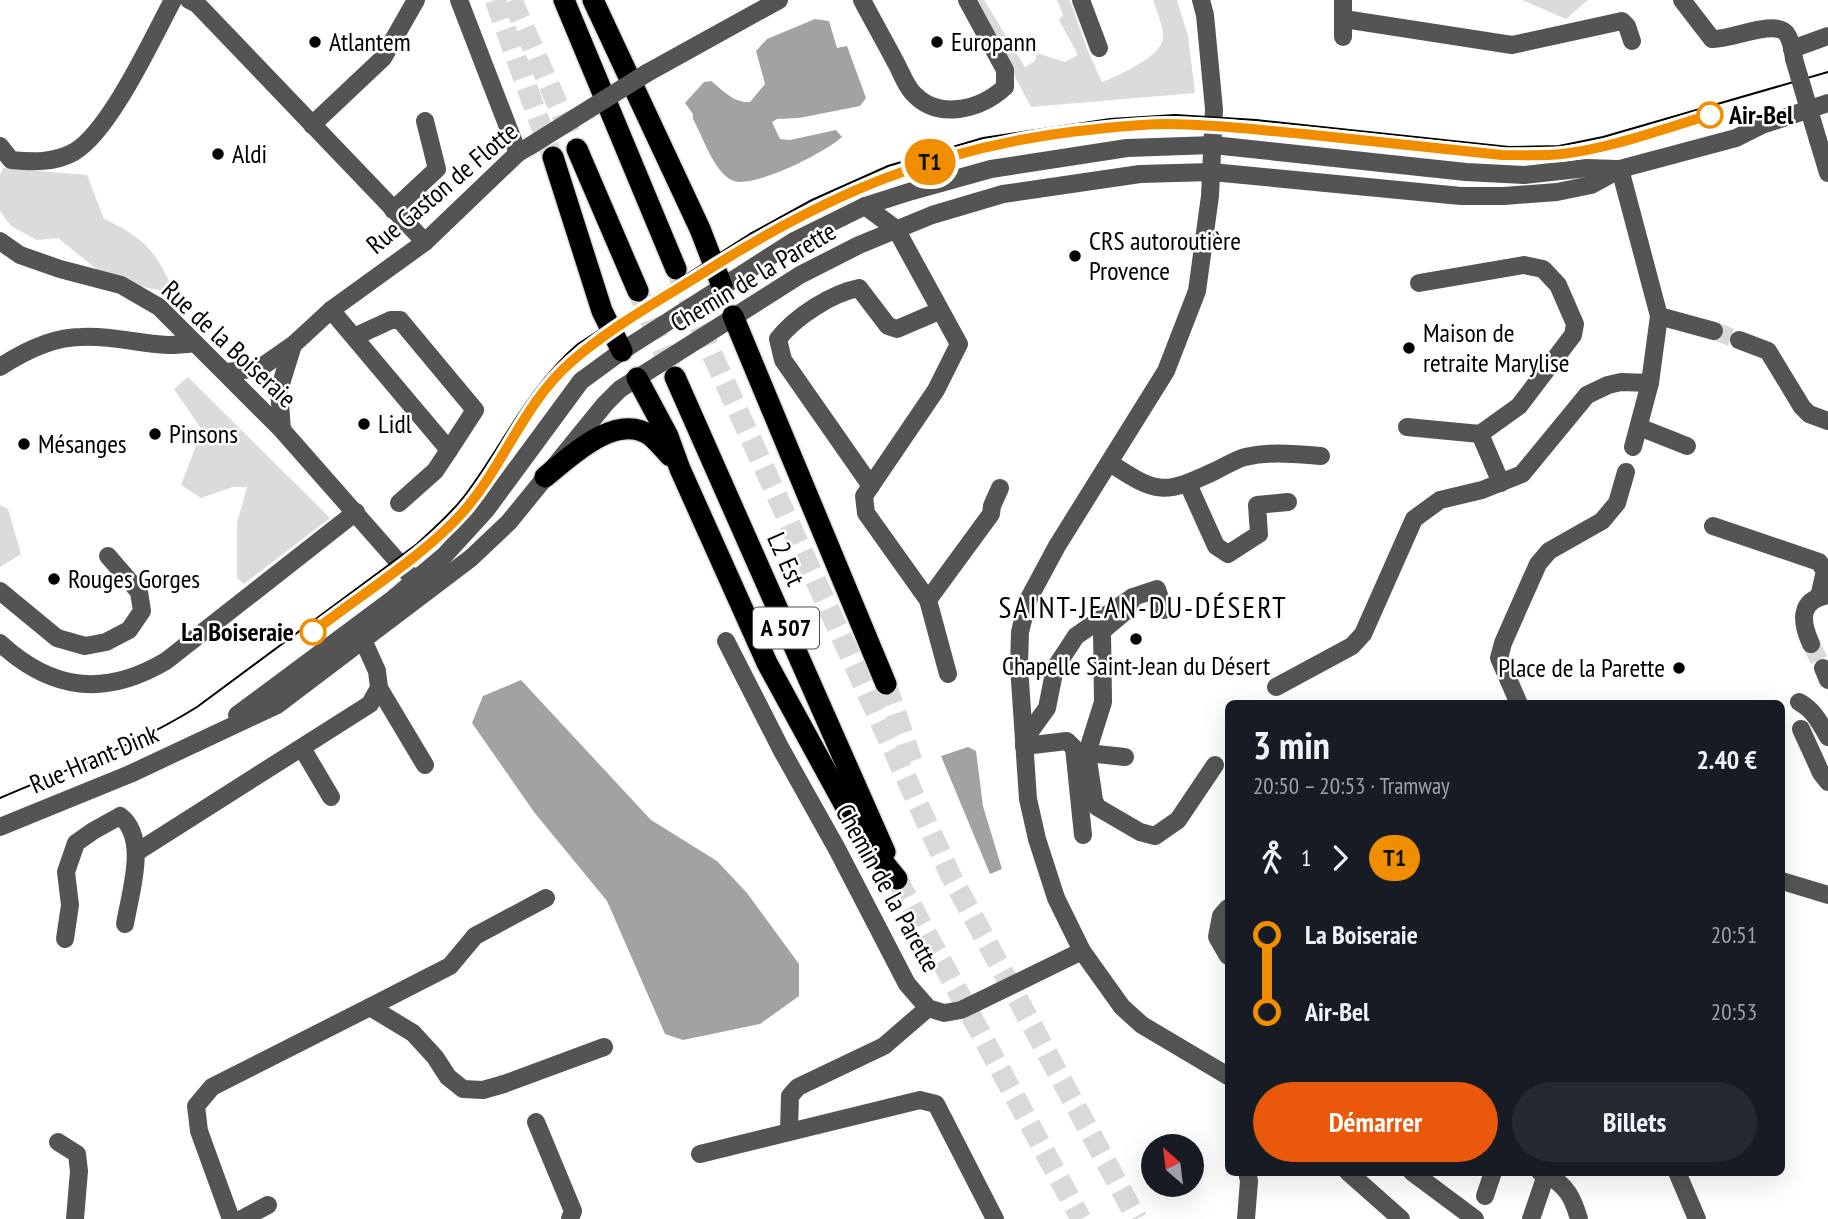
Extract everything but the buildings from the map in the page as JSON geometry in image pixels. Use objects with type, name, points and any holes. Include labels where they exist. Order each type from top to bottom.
[{"type":"highway","points":[[564,0],[676,269]]},
{"type":"highway","points":[[593,0],[700,229],[722,286]]},
{"type":"highway","points":[[578,149],[638,291]]},
{"type":"highway","points":[[553,157],[602,311],[622,351]]},
{"type":"highway","points":[[733,316],[886,684]]},
{"type":"highway","name":"L2 Est","points":[[675,377],[897,879],[861,835],[767,663],[680,469]]},
{"type":"highway","points":[[637,379],[668,436],[680,469]]},
{"type":"highway","points":[[545,477],[583,446],[618,430],[637,430],[649,435],[680,469]]},
{"type":"street","points":[[0,146],[11,160],[48,161],[76,151],[104,125],[173,0]]},
{"type":"street","points":[[312,125],[383,58],[416,0]]},
{"type":"street","points":[[459,0],[524,150]]},
{"type":"street","name":"Rue Gaston de Flotte","points":[[227,372],[260,368],[293,345],[331,310],[425,242],[524,150],[755,6],[779,0]]},
{"type":"street","points":[[862,0],[911,91],[934,107],[949,109],[983,103],[1005,87],[1005,69],[967,0]]},
{"type":"street","points":[[1081,0],[1098,48]]},
{"type":"street","points":[[1201,0],[1213,94],[1213,145],[1197,291],[1166,371],[1057,546],[1028,600],[1019,645],[1028,799],[1037,839],[1056,898],[1082,951],[1122,1007],[1142,1025],[1225,1074]]},
{"type":"street","points":[[1343,0],[1343,28],[1512,44],[1622,22],[1627,26],[1632,41]]},
{"type":"street","points":[[1682,0],[1712,39],[1725,40],[1760,29],[1777,27],[1787,34],[1828,173]]},
{"type":"street","points":[[196,1],[425,242]]},
{"type":"street","points":[[1793,54],[1828,36]]},
{"type":"street","points":[[1633,447],[1650,383],[1659,316],[1620,169],[1736,138],[1762,125],[1828,103]]},
{"type":"street","points":[[393,210],[437,169],[425,121]]},
{"type":"street","name":"Chemin de la Parette","points":[[421,587],[444,556],[486,510],[581,381],[622,351],[794,241],[865,206],[992,169],[1127,148],[1213,145],[1466,173],[1524,175],[1587,168],[1620,169]]},
{"type":"street","name":"Chemin de la Parette","points":[[421,587],[471,558],[499,531],[620,389],[809,270],[932,215],[1003,194],[1140,174],[1212,172],[1461,196],[1504,196],[1557,192],[1591,185],[1620,169]]},
{"type":"street","points":[[865,206],[896,229],[959,344],[936,390],[864,496],[866,513],[928,600],[948,674]]},
{"type":"street","name":"Rue de la Boiseraie","points":[[0,241],[20,255],[121,285],[159,307],[227,372],[356,512]]},
{"type":"street","points":[[1407,427],[1480,434],[1519,406],[1573,335],[1575,324],[1558,285],[1544,269],[1524,265],[1419,283]]},
{"type":"street","points":[[722,286],[733,316]]},
{"type":"street","points":[[871,486],[783,360],[778,339],[789,325],[845,291],[859,288],[888,326],[897,329],[939,311]]},
{"type":"street","points":[[331,310],[449,450]]},
{"type":"street","points":[[1659,316],[1714,331]]},
{"type":"street","points":[[354,337],[391,320],[400,320],[475,410],[435,471],[399,503]]},
{"type":"street","points":[[0,367],[52,342],[79,336],[168,345],[195,343]]},
{"type":"street","points":[[1739,340],[1768,351],[1802,407],[1809,414],[1828,421]]},
{"type":"street","points":[[282,430],[279,390],[293,345]]},
{"type":"street","points":[[622,351],[637,379]]},
{"type":"street","points":[[1276,687],[1352,646],[1363,634],[1414,519],[1440,500],[1501,483],[1522,474],[1587,395],[1621,382],[1650,383]]},
{"type":"street","points":[[1639,427],[1687,446]]},
{"type":"street","points":[[1480,434],[1501,483]]},
{"type":"street","points":[[1110,463],[1139,482],[1167,489],[1188,484],[1243,458],[1275,452],[1321,456]]},
{"type":"street","points":[[1517,700],[1499,658],[1503,642],[1538,564],[1549,551],[1602,521],[1617,503],[1626,472]]},
{"type":"street","points":[[1188,484],[1216,546],[1228,554],[1259,534],[1257,505],[1288,502]]},
{"type":"street","points":[[928,600],[991,514],[1000,488]]},
{"type":"street","points":[[0,643],[28,667],[60,680],[97,684],[133,677],[166,661],[356,512],[421,587]]},
{"type":"street","points":[[1713,526],[1819,562],[1825,571],[1824,596],[1808,604],[1803,616],[1805,631],[1811,644]]},
{"type":"street","points":[[0,591],[57,638],[85,646],[106,642],[129,630],[142,611],[139,592],[108,556]]},
{"type":"street","name":"Rue Hrant Dink","points":[[0,827],[130,774],[277,705],[363,640],[421,587]]},
{"type":"street","name":"Rue Hrant Dink","points":[[207,738],[421,587]]},
{"type":"street","points":[[1024,743],[1047,708],[1055,668],[1076,636],[1133,597],[1157,589],[1164,610]]},
{"type":"street","points":[[1133,597],[1127,611],[1102,631],[1103,702],[1087,753],[1097,807],[1140,832],[1155,836],[1178,820],[1215,765]]},
{"type":"street","points":[[363,640],[377,671],[379,688],[425,765]]},
{"type":"street","name":"Chemin de la Parette","points":[[726,641],[907,984],[928,1008],[944,1013],[961,1010],[1082,951]]},
{"type":"street","points":[[137,852],[370,704],[379,688]]},
{"type":"street","points":[[1799,702],[1809,707],[1828,737]]},
{"type":"street","points":[[1801,729],[1821,773],[1828,782]]},
{"type":"street","points":[[1024,743],[1067,741],[1073,748],[1083,835]]},
{"type":"street","points":[[302,748],[331,797]]},
{"type":"street","points":[[1087,753],[1125,757]]},
{"type":"street","points":[[65,939],[70,905],[66,872],[76,843],[120,816],[136,840],[137,852],[125,923]]},
{"type":"street","points":[[1785,882],[1828,895]]},
{"type":"street","points":[[231,1219],[199,1130],[196,1106],[212,1087],[450,966],[475,936],[546,898]]},
{"type":"street","points":[[1225,911],[1221,916],[1217,937],[1225,951]]},
{"type":"street","points":[[370,1007],[413,1033],[435,1057],[448,1077],[463,1089],[483,1090],[504,1084],[604,1047]]},
{"type":"street","points":[[789,1132],[790,1096],[798,1087],[884,1046],[928,1008]]},
{"type":"street","points":[[700,1154],[920,1100],[936,1104],[995,1219]]},
{"type":"street","points":[[536,1122],[573,1211],[570,1219]]},
{"type":"street","points":[[58,1142],[78,1154],[75,1219]]},
{"type":"street","points":[[1246,1219],[1248,1176]]},
{"type":"street","points":[[1353,1176],[1401,1219]]},
{"type":"street","points":[[1417,1176],[1475,1219]]},
{"type":"street","points":[[1485,1196],[1492,1176]]},
{"type":"street","points":[[1531,1219],[1542,1176]]},
{"type":"street","points":[[1548,1176],[1560,1181],[1573,1199],[1578,1219]]},
{"type":"street","points":[[1678,1176],[1697,1219]]},
{"type":"street","points":[[242,1219],[268,1205]]},
{"type":"shaded area","points":[[974,0],[984,0],[1025,67],[1035,61],[1037,53],[1065,62],[1078,55],[1059,20],[1063,15],[1057,0],[1070,0],[1102,82],[1155,52],[1161,45],[1163,33],[1153,0],[1177,0],[1188,36],[1195,93],[1031,107]]},
{"type":"shaded area","points":[[1522,0],[1588,0],[1566,19]]},
{"type":"shaded area","points":[[815,19],[829,21],[837,48],[847,46],[866,98],[860,106],[772,122],[780,139],[790,140],[836,130],[842,137],[806,159],[773,174],[744,182],[734,181],[715,163],[693,114],[685,103],[704,82],[711,81],[733,98],[750,102],[765,84],[756,51],[767,39]]},
{"type":"shaded area","points":[[3,168],[87,175],[104,219],[130,233],[148,248],[162,267],[175,293],[138,286],[95,268],[58,238],[37,240],[11,226],[0,211],[0,175]]},
{"type":"shaded area","points":[[188,377],[330,518],[244,584],[237,578],[237,523],[247,487],[233,487],[201,498],[181,485],[202,430],[174,389]]},
{"type":"shaded area","points":[[0,505],[8,509],[21,554],[0,567]]},
{"type":"shaded area","points":[[521,680],[651,820],[717,861],[747,893],[799,964],[799,996],[760,1024],[683,1040],[665,1034],[607,901],[534,812],[472,723],[483,696]]},
{"type":"shaded area","points":[[968,747],[976,751],[983,806],[1002,869],[990,874],[941,756]]},
{"type":"tunnel","points":[[495,0],[552,156]]},
{"type":"tunnel","points":[[512,0],[577,149]]},
{"type":"tunnel","points":[[676,269],[711,352],[951,876],[1137,1219]]},
{"type":"tunnel","points":[[638,291],[674,376]]},
{"type":"tunnel","points":[[1714,331],[1739,340]]},
{"type":"tunnel","points":[[1811,644],[1823,668]]},
{"type":"tunnel","points":[[886,684],[912,761]]},
{"type":"tunnel","points":[[897,879],[1081,1219]]},
{"type":"tram line","points":[[0,798],[149,734],[197,707],[417,544],[443,520],[480,475],[531,396],[578,344],[750,234],[812,200],[888,166],[983,138],[1110,119],[1175,115],[1256,120],[1509,147],[1559,146],[1603,137],[1828,72]]},
{"type":"tram line","name":"T1","points":[[313,632],[421,550],[462,513],[474,499],[535,403],[557,376],[581,354],[697,277],[793,219],[898,172],[997,144],[1128,125],[1197,124],[1531,156],[1563,154],[1593,148],[1710,115]]},
{"type":"place","name":"Atlantem","points":[[315,42]]},
{"type":"place","name":"Europann","points":[[937,42]]},
{"type":"place","name":"Air-Bel","points":[[1710,115]]},
{"type":"place","name":"Aldi","points":[[218,154]]},
{"type":"place","name":"CRS autoroutière Provence","points":[[1075,256]]},
{"type":"place","name":"Maison de retraite Marylise","points":[[1409,348]]},
{"type":"place","name":"Lidl","points":[[364,424]]},
{"type":"place","name":"Pinsons","points":[[155,434]]},
{"type":"place","name":"Mésanges","points":[[24,444]]},
{"type":"place","name":"Rouges Gorges","points":[[54,579]]},
{"type":"place","name":"La Boiseraie","points":[[313,632]]},
{"type":"place","name":"Chapelle Saint-Jean du Désert","points":[[1136,639]]},
{"type":"place","name":"Place de la Parette","points":[[1679,668]]},
{"type":"district","name":"SAINT-JEAN-DU-DÉSERT","points":[[1143,608]]}]
